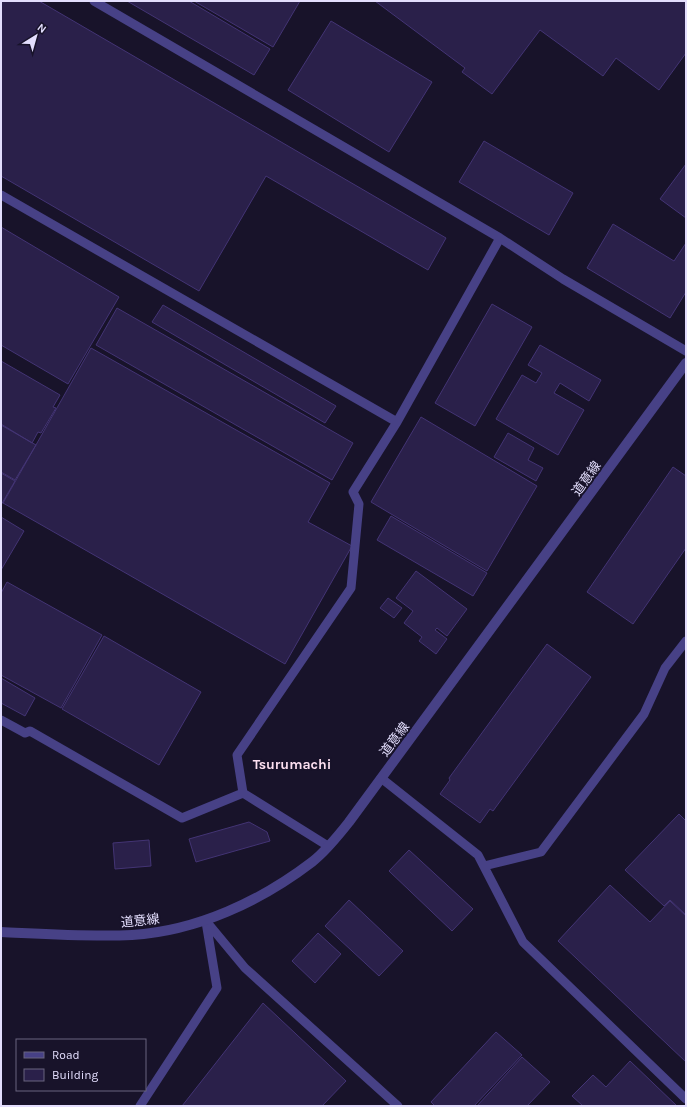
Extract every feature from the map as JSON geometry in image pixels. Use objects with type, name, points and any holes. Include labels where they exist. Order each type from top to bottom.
[{"type":"street","name":"道意線","points":[[1,932],[133,935],[171,929],[206,921],[269,891],[313,861],[349,822],[686,363]]},
{"type":"lane","points":[[94,1],[500,238],[563,279],[686,351]]},
{"type":"lane","points":[[1,195],[397,422]]},
{"type":"lane","points":[[328,846],[243,793],[237,755],[351,588],[359,504],[353,492],[397,422],[500,238]]},
{"type":"lane","points":[[484,866],[541,852],[644,714],[665,668],[686,641]]},
{"type":"lane","points":[[1,720],[25,733],[30,730],[182,818],[243,793]]},
{"type":"lane","points":[[381,778],[478,855],[523,942],[686,1099]]},
{"type":"lane","points":[[140,1106],[217,988],[206,921]]},
{"type":"lane","points":[[206,921],[245,968],[398,1106]]},
{"type":"building","points":[[1,1],[39,1],[446,238],[428,270],[266,176],[199,291],[1,176]]},
{"type":"building","points":[[127,1],[189,1],[270,49],[254,75]]},
{"type":"building","points":[[194,1],[300,1],[273,47]]},
{"type":"building","points":[[375,1],[686,1],[686,53],[659,90],[616,58],[603,76],[540,30],[492,94],[462,72],[465,68]]},
{"type":"building","points":[[331,21],[432,82],[389,152],[288,90]]},
{"type":"building","points":[[484,141],[573,193],[549,235],[459,182]]},
{"type":"building","points":[[686,164],[686,218],[660,199]]},
{"type":"building","points":[[613,224],[674,261],[686,243],[686,292],[670,318],[587,268]]},
{"type":"building","points":[[1,227],[119,297],[68,384],[1,345]]},
{"type":"building","points":[[492,304],[532,327],[475,426],[435,403]]},
{"type":"building","points":[[163,305],[336,406],[325,423],[152,322]]},
{"type":"building","points":[[117,308],[353,443],[332,480],[96,345]]},
{"type":"building","points":[[540,345],[601,380],[589,401],[560,383],[554,393],[584,410],[558,455],[496,419],[522,375],[536,383],[542,373],[528,365]]},
{"type":"building","points":[[91,348],[330,483],[308,522],[352,546],[285,664],[3,503]]},
{"type":"building","points":[[1,361],[60,395],[53,407],[56,408],[41,433],[38,432],[32,443],[1,424]]},
{"type":"building","points":[[421,417],[537,486],[487,571],[371,502]]},
{"type":"building","points":[[1,425],[36,445],[15,480],[1,472]]},
{"type":"building","points":[[508,433],[534,448],[528,460],[543,468],[536,481],[494,457]]},
{"type":"building","points":[[673,467],[686,476],[686,548],[633,624],[587,592]]},
{"type":"building","points":[[1,473],[15,481],[1,505]]},
{"type":"building","points":[[391,516],[487,573],[473,596],[377,540]]},
{"type":"building","points":[[1,517],[24,531],[1,570]]},
{"type":"building","points":[[416,571],[467,609],[447,636],[437,628],[435,630],[447,639],[436,654],[419,641],[422,637],[404,623],[413,611],[396,598]]},
{"type":"building","points":[[7,582],[102,635],[61,708],[1,675],[1,593]]},
{"type":"building","points":[[388,598],[402,608],[394,618],[380,608]]},
{"type":"building","points":[[104,636],[201,692],[159,765],[62,709]]},
{"type":"building","points":[[547,644],[591,677],[493,811],[490,809],[480,823],[440,794],[450,780],[449,778]]},
{"type":"building","points":[[1,678],[35,698],[25,716],[1,703]]},
{"type":"building","points":[[679,814],[686,821],[686,915],[670,900],[664,906],[625,870]]},
{"type":"building","points":[[249,822],[267,832],[270,841],[196,862],[189,839]]},
{"type":"building","points":[[149,840],[151,866],[115,869],[113,843]]},
{"type":"building","points":[[409,850],[473,909],[452,931],[389,871]]},
{"type":"building","points":[[610,885],[650,922],[670,901],[686,916],[686,1062],[558,941]]},
{"type":"building","points":[[349,900],[403,951],[379,976],[325,926]]},
{"type":"building","points":[[318,933],[341,954],[315,983],[292,961]]},
{"type":"building","points":[[263,1003],[346,1081],[322,1106],[182,1106]]},
{"type":"building","points":[[496,1032],[522,1055],[474,1106],[435,1106],[431,1102]]},
{"type":"building","points":[[522,1057],[550,1082],[527,1106],[477,1106]]},
{"type":"building","points":[[630,1061],[677,1106],[583,1106],[572,1096],[593,1075],[606,1087]]},
{"type":"district","name":"Tsurumachi","points":[[292,764]]}]
